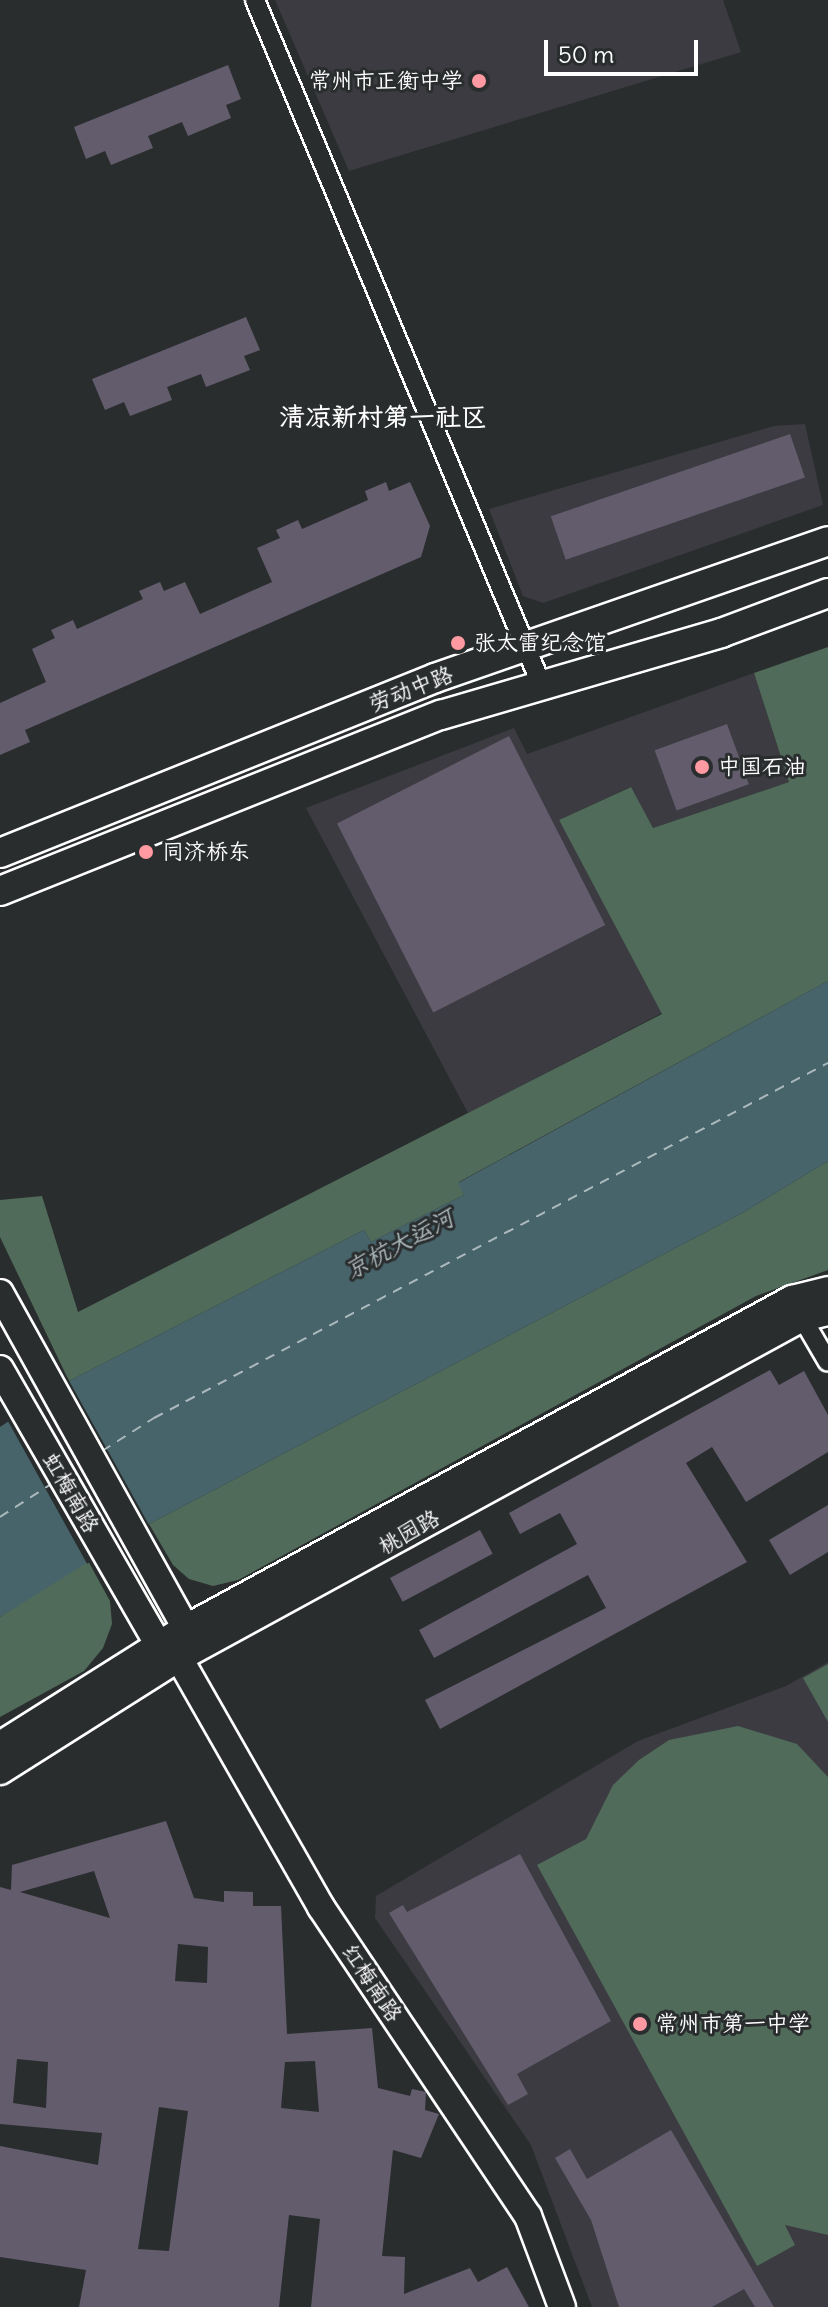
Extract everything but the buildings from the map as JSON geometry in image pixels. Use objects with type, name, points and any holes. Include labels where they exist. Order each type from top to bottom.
[{"type":"main road","name":"劳动中路","points":[[0,853],[528,646],[828,541]]},
{"type":"main road","name":"劳动中路","points":[[0,891],[441,715],[721,633],[828,593]]},
{"type":"main road","name":"桃园路","points":[[0,1771],[169,1651],[828,1290]]},
{"type":"main road","name":"虹梅南路","points":[[0,1293],[186,1628]]},
{"type":"main road","name":"桃园路","points":[[186,1628],[797,1309],[828,1312]]},
{"type":"main road","name":"虹梅南路","points":[[0,1369],[142,1617]]},
{"type":"main road","name":"红梅南路","points":[[142,1617],[169,1651],[321,1907],[528,2216],[562,2307]]},
{"type":"main road","points":[[0,1745],[169,1651],[186,1628]]},
{"type":"street","points":[[255,0],[528,646],[542,686]]},
{"type":"street","points":[[797,1309],[828,1362]]},
{"type":"shaded area","name":"常州市正衡中学","points":[[275,0],[723,0],[741,52],[349,171]]},
{"type":"shaded area","points":[[805,424],[823,505],[543,603],[523,596],[489,509],[774,426]]},
{"type":"shaded area","points":[[754,673],[789,782],[653,828],[630,787],[559,820],[662,1013],[468,1113],[306,808],[514,728],[527,754]]},
{"type":"shaded area","name":"常州市第一中学","points":[[828,1662],[828,2307],[592,2307],[531,2145],[375,1918],[376,1896],[638,1741],[786,1686]]},
{"type":"green space","points":[[828,647],[828,981],[459,1182],[464,1195],[371,1242],[364,1230],[69,1381],[0,1237],[0,1200],[42,1196],[78,1312],[662,1014],[559,820],[631,787],[653,828],[789,782],[754,673]]},
{"type":"green space","points":[[828,1161],[828,1270],[756,1296],[238,1580],[213,1586],[189,1579],[173,1565],[149,1524],[744,1212]]},
{"type":"green space","points":[[87,1559],[110,1601],[112,1624],[103,1648],[84,1671],[0,1717],[0,1617]]},
{"type":"green space","points":[[828,1664],[828,1722],[803,1678]]},
{"type":"green space","points":[[738,1726],[797,1744],[828,1777],[828,2235],[785,2225],[795,2245],[757,2266],[537,1865],[586,1839],[613,1785],[639,1760],[669,1740]]},
{"type":"water","name":"京杭大运河","points":[[828,981],[828,1161],[744,1212],[149,1524],[0,1617],[0,1427],[69,1381],[364,1230],[371,1242],[464,1195],[458,1183]]},
{"type":"pier","points":[[67,1377],[151,1528],[87,1564],[3,1412]]},
{"type":"ferry route","points":[[102,1451],[154,1418],[828,1063]]},
{"type":"ferry route","points":[[0,1517],[53,1483]]},
{"type":"place","name":"常州市正衡中学","points":[[479,81]]},
{"type":"place","name":"张太雷纪念馆","points":[[458,643]]},
{"type":"place","name":"中国石油","points":[[702,767]]},
{"type":"place","name":"同济桥东","points":[[146,852]]},
{"type":"place","name":"常州市第一中学","points":[[640,2024]]},
{"type":"district","name":"清凉新村第一社区","points":[[383,417]]}]
